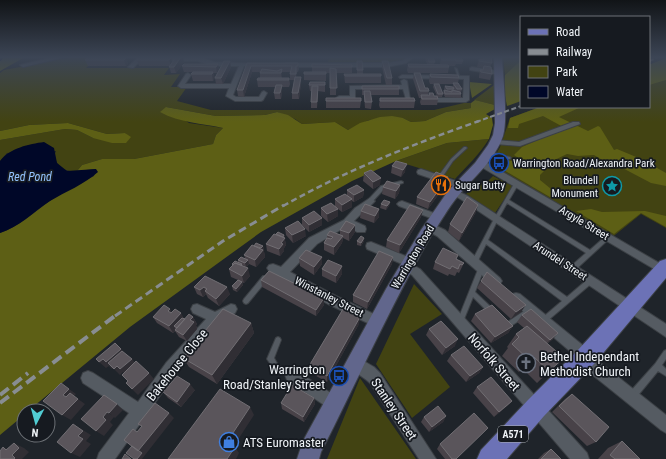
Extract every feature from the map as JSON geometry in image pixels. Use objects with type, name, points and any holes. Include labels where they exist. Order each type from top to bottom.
[{"type":"main road","points":[[489,153],[500,131],[499,78]]},
{"type":"main road","name":"Warrington Road","points":[[308,459],[311,449],[376,321],[408,264],[433,222],[456,189],[489,153]]},
{"type":"main road","name":"A571","points":[[490,459],[536,408],[585,358],[665,269]]},
{"type":"street","points":[[186,78],[181,86],[232,86]]},
{"type":"street","points":[[236,78],[228,94],[232,98],[262,99],[264,93]]},
{"type":"street","points":[[403,78],[408,98]]},
{"type":"street","points":[[437,100],[466,100],[467,78]]},
{"type":"street","points":[[335,98],[353,98],[352,87],[405,87]]},
{"type":"street","points":[[489,153],[520,144],[576,124]]},
{"type":"street","name":"Argyle Street","points":[[489,153],[517,183],[665,269]]},
{"type":"street","name":"Arundel Street","points":[[421,172],[439,178],[456,189],[496,219],[666,331]]},
{"type":"street","name":"Winstanley Street","points":[[370,201],[358,210],[347,222],[314,242],[278,270],[376,321]]},
{"type":"street","points":[[402,204],[433,222],[439,231],[477,266],[666,425]]},
{"type":"street","points":[[347,222],[361,229]]},
{"type":"street","name":"Norfolk Street","points":[[371,246],[408,264],[416,272],[581,459]]},
{"type":"street","name":"Bakehouse Close","points":[[197,309],[215,318]]},
{"type":"street","name":"Bakehouse Close","points":[[105,459],[116,441],[140,412],[171,368],[215,318],[231,309]]},
{"type":"street","name":"Stanley Street","points":[[355,364],[369,372],[375,378],[428,459]]},
{"type":"street","points":[[292,375],[335,404]]},
{"type":"street","name":"Bakehouse Close","points":[[88,378],[140,412]]},
{"type":"lane","points":[[439,178],[452,160],[465,148]]},
{"type":"lane","points":[[489,153],[509,158]]},
{"type":"lane","name":"Winstanley Street","points":[[370,201],[383,187],[401,182]]},
{"type":"lane","points":[[460,323],[472,293],[477,266],[485,241],[517,183]]},
{"type":"lane","points":[[507,201],[590,253]]},
{"type":"lane","points":[[572,269],[608,237]]},
{"type":"lane","points":[[485,241],[567,301]]},
{"type":"lane","points":[[246,301],[278,270]]},
{"type":"lane","points":[[543,321],[590,281]]},
{"type":"lane","points":[[472,293],[494,315]]},
{"type":"lane","points":[[500,321],[506,326],[530,310]]},
{"type":"lane","points":[[278,340],[270,359],[276,367],[292,375]]},
{"type":"lane","points":[[632,397],[666,353]]},
{"type":"lane","points":[[657,366],[666,373]]},
{"type":"green space","points":[[0,78],[177,78],[171,87],[187,87],[177,101],[211,110],[434,110],[464,103],[471,103],[471,108],[446,112],[425,121],[411,122],[403,118],[369,120],[348,130],[335,122],[302,124],[295,119],[277,112],[265,115],[216,116],[166,107],[189,123],[223,128],[216,135],[213,144],[134,159],[102,159],[82,165],[77,171],[69,171],[62,168],[54,156],[56,151],[7,153],[0,161],[0,140],[65,129],[77,130],[93,138],[130,138],[125,133],[107,134],[68,123],[29,125],[0,131]]},
{"type":"green space","points":[[650,78],[666,78],[666,228],[641,214],[610,239],[490,165],[500,147],[510,118],[537,108],[650,108]]},
{"type":"green space","points":[[494,85],[495,105],[474,100]]},
{"type":"green space","points":[[489,139],[477,155],[455,179],[396,161],[447,143]]},
{"type":"green space","points":[[493,176],[513,186],[495,213],[466,194],[477,184],[488,181]]},
{"type":"green space","points":[[414,284],[442,314],[410,334],[450,387],[412,418],[376,364]]},
{"type":"green space","points":[[360,378],[416,459],[327,459]]},
{"type":"shaded area","points":[[505,78],[520,78],[520,101],[507,106],[504,91]]},
{"type":"shaded area","points":[[650,78],[666,78],[666,80],[650,85]]},
{"type":"shaded area","points":[[469,82],[492,84],[472,98]]},
{"type":"shaded area","points":[[475,100],[495,105],[495,109],[486,114],[492,118],[493,125],[489,139],[447,143],[396,161],[352,181],[261,232],[130,327],[38,403],[16,403],[16,422],[0,435],[0,233],[19,224],[64,192],[94,176],[96,169],[77,171],[82,165],[102,159],[134,159],[213,144],[216,135],[223,128],[183,121],[160,112],[166,107],[216,116],[265,115],[277,112],[288,115],[302,124],[335,122],[348,130],[360,123],[380,117],[392,116],[403,118],[411,122],[425,121],[446,112],[471,108],[471,103]]},
{"type":"shaded area","points":[[537,108],[579,108],[559,117],[588,131],[598,126],[600,127],[614,150],[617,149],[641,159],[666,173],[666,186],[651,183],[594,155],[578,156],[567,154],[544,165],[544,171],[540,175],[540,180],[556,193],[556,197],[550,197],[501,167],[507,160],[512,161],[517,157],[514,155],[522,147],[565,128],[543,116],[519,124],[518,128],[508,128],[510,118]]},
{"type":"shaded area","points":[[68,123],[107,134],[125,133],[131,137],[126,143],[112,143],[93,138],[77,130],[65,129],[0,140],[0,131],[29,125]]},
{"type":"shaded area","points":[[591,209],[602,212],[645,211],[666,216],[666,227],[641,213],[614,234],[576,211]]},
{"type":"water","name":"Red Pond","points":[[44,142],[54,148],[57,163],[67,171],[96,169],[98,172],[81,184],[50,201],[20,223],[0,233],[0,161],[14,150],[26,145]]},
{"type":"building","points":[[241,78],[247,78],[243,90],[237,90]]},
{"type":"building","points":[[258,78],[289,78],[289,80],[257,80]]},
{"type":"building","points":[[295,78],[301,78],[298,93],[292,93]]},
{"type":"building","points":[[330,78],[336,78],[337,88],[330,88]]},
{"type":"building","points":[[416,78],[422,78],[425,88],[428,88],[429,91],[420,91]]},
{"type":"building","points":[[310,82],[325,82],[325,85],[309,85]]},
{"type":"building","points":[[453,83],[458,83],[462,89],[457,89]]},
{"type":"building","points":[[434,84],[439,84],[443,94],[438,94]]},
{"type":"building","points":[[276,85],[282,85],[280,93],[274,93]]},
{"type":"building","points":[[312,86],[318,86],[317,102],[311,102]]},
{"type":"building","points":[[362,86],[399,86],[399,89],[362,89]]},
{"type":"building","points":[[445,86],[453,87],[454,89],[447,89]]},
{"type":"building","points":[[444,90],[452,92],[452,90],[460,92],[461,94],[445,94]]},
{"type":"building","points":[[364,91],[370,91],[372,102],[365,102]]},
{"type":"building","points":[[429,93],[433,93],[438,99],[422,99],[421,95],[430,95]]},
{"type":"building","points":[[326,98],[361,98],[361,101],[326,101]]},
{"type":"building","points":[[380,98],[414,98],[415,101],[380,101]]},
{"type":"building","points":[[396,161],[407,164],[403,170],[392,166]]},
{"type":"building","points":[[371,170],[381,178],[373,182],[364,173]]},
{"type":"building","points":[[436,172],[448,177],[430,202],[417,197]]},
{"type":"building","points":[[387,181],[400,185],[396,191],[383,187]]},
{"type":"building","points":[[357,185],[364,190],[354,195],[347,190]]},
{"type":"building","points":[[345,194],[352,199],[342,205],[335,199]]},
{"type":"building","points":[[467,197],[478,205],[462,233],[450,224]]},
{"type":"building","points":[[384,200],[390,202],[387,206],[381,204]]},
{"type":"building","points":[[331,203],[338,209],[327,214],[321,208]]},
{"type":"building","points":[[365,204],[379,209],[375,216],[361,211]]},
{"type":"building","points":[[410,205],[423,210],[400,245],[387,240]]},
{"type":"building","points":[[314,211],[322,218],[309,225],[302,218]]},
{"type":"building","points":[[298,221],[305,229],[292,235],[285,228]]},
{"type":"building","points":[[346,221],[355,225],[349,233],[340,230]]},
{"type":"building","points":[[330,231],[343,236],[334,247],[324,243],[327,238],[331,239],[333,237],[327,235]]},
{"type":"building","points":[[278,232],[284,235],[283,237],[276,234]]},
{"type":"building","points":[[274,234],[285,238],[279,249],[266,244]]},
{"type":"building","points":[[361,236],[364,238],[361,243],[357,241]]},
{"type":"building","points":[[256,243],[263,246],[261,248],[254,246]]},
{"type":"building","points":[[252,245],[263,250],[255,260],[244,255]]},
{"type":"building","points":[[443,248],[458,255],[456,259],[464,263],[462,265],[460,264],[458,269],[452,266],[450,269],[435,262]]},
{"type":"building","points":[[306,250],[322,257],[314,267],[299,258]]},
{"type":"building","points":[[379,251],[393,257],[368,302],[353,295]]},
{"type":"building","points":[[241,257],[248,260],[245,263],[238,260]]},
{"type":"building","points":[[328,260],[342,266],[336,276],[322,269]]},
{"type":"building","points":[[235,261],[242,264],[235,263],[233,265],[232,264]]},
{"type":"building","points":[[235,263],[248,268],[242,276],[229,269]]},
{"type":"building","points":[[269,271],[324,298],[316,310],[261,280]]},
{"type":"building","points":[[487,272],[526,305],[516,312],[481,281]]},
{"type":"building","points":[[205,276],[227,287],[216,299],[205,291],[207,289],[204,287],[200,290],[194,287]]},
{"type":"building","points":[[238,280],[242,282],[236,289],[232,286]]},
{"type":"building","points":[[164,305],[170,309],[168,311],[171,313],[175,309],[181,313],[169,326],[153,317]]},
{"type":"building","points":[[492,305],[513,326],[495,337],[475,314]]},
{"type":"building","points":[[223,309],[251,323],[212,375],[183,358]]},
{"type":"building","points":[[343,309],[360,317],[327,376],[309,366]]},
{"type":"building","points":[[531,309],[558,333],[550,340],[522,315]]},
{"type":"building","points":[[189,314],[193,317],[190,320],[194,322],[183,335],[175,330]]},
{"type":"building","points":[[182,318],[185,319],[177,328],[174,326]]},
{"type":"building","points":[[441,321],[458,339],[446,348],[429,329]]},
{"type":"building","points":[[527,326],[564,358],[549,371],[534,357],[530,361],[512,344],[519,337],[516,334]]},
{"type":"building","points":[[115,343],[121,349],[106,362],[103,359],[99,362],[96,359]]},
{"type":"building","points":[[464,346],[483,367],[470,376],[451,355]]},
{"type":"building","points":[[122,351],[132,359],[120,369],[117,366],[114,369],[108,363]]},
{"type":"building","points":[[136,361],[149,373],[132,389],[126,383],[128,381],[122,375]]},
{"type":"building","points":[[177,376],[190,384],[177,402],[163,392]]},
{"type":"building","points":[[491,377],[512,401],[499,412],[477,387]]},
{"type":"building","points":[[61,383],[69,389],[63,395],[66,397],[70,393],[78,399],[62,415],[56,411],[56,403],[46,403],[43,401]]},
{"type":"building","points":[[292,385],[314,398],[303,417],[281,403]]},
{"type":"building","points":[[220,389],[250,407],[227,442],[235,447],[227,459],[168,459]]},
{"type":"building","points":[[572,394],[609,427],[596,442],[559,406]]},
{"type":"building","points":[[104,395],[117,404],[103,417],[106,420],[96,431],[81,419]]},
{"type":"building","points":[[155,403],[169,413],[138,451],[124,440],[133,429],[137,432],[142,426],[138,424]]},
{"type":"building","points":[[438,406],[446,416],[432,427],[424,417]]},
{"type":"building","points":[[474,413],[488,428],[456,459],[452,459],[440,444]]},
{"type":"building","points":[[73,424],[83,431],[78,436],[83,439],[71,453],[57,442]]},
{"type":"building","points":[[622,441],[640,459],[615,459],[610,455]]},
{"type":"building","points":[[14,443],[19,448],[12,455],[15,458],[0,459],[0,451],[3,447],[6,450]]},
{"type":"building","points":[[132,446],[142,453],[137,459],[134,459],[126,453]]},
{"type":"building","points":[[551,449],[561,459],[541,459]]},
{"type":"building","points":[[125,454],[131,459],[122,459]]},
{"type":"railway","points":[[476,122],[520,106]]},
{"type":"railway","points":[[283,206],[330,181],[379,159],[428,139],[479,121]]},
{"type":"railway","points":[[115,316],[223,241],[284,205]]},
{"type":"railway","points":[[0,403],[116,315]]},
{"type":"railway","points":[[0,395],[28,373]]},
{"type":"place","name":"Warrington Road/Alexandra Park","points":[[499,163]]},
{"type":"place","name":"Sugar Butty","points":[[441,185]]},
{"type":"place","name":"Blundell Monument","points":[[612,186]]},
{"type":"place","name":"Bethel Independant Methodist Church","points":[[526,363]]},
{"type":"place","name":"Warrington Road/Stanley Street","points":[[339,376]]},
{"type":"place","name":"ATS Euromaster","points":[[229,442]]}]
